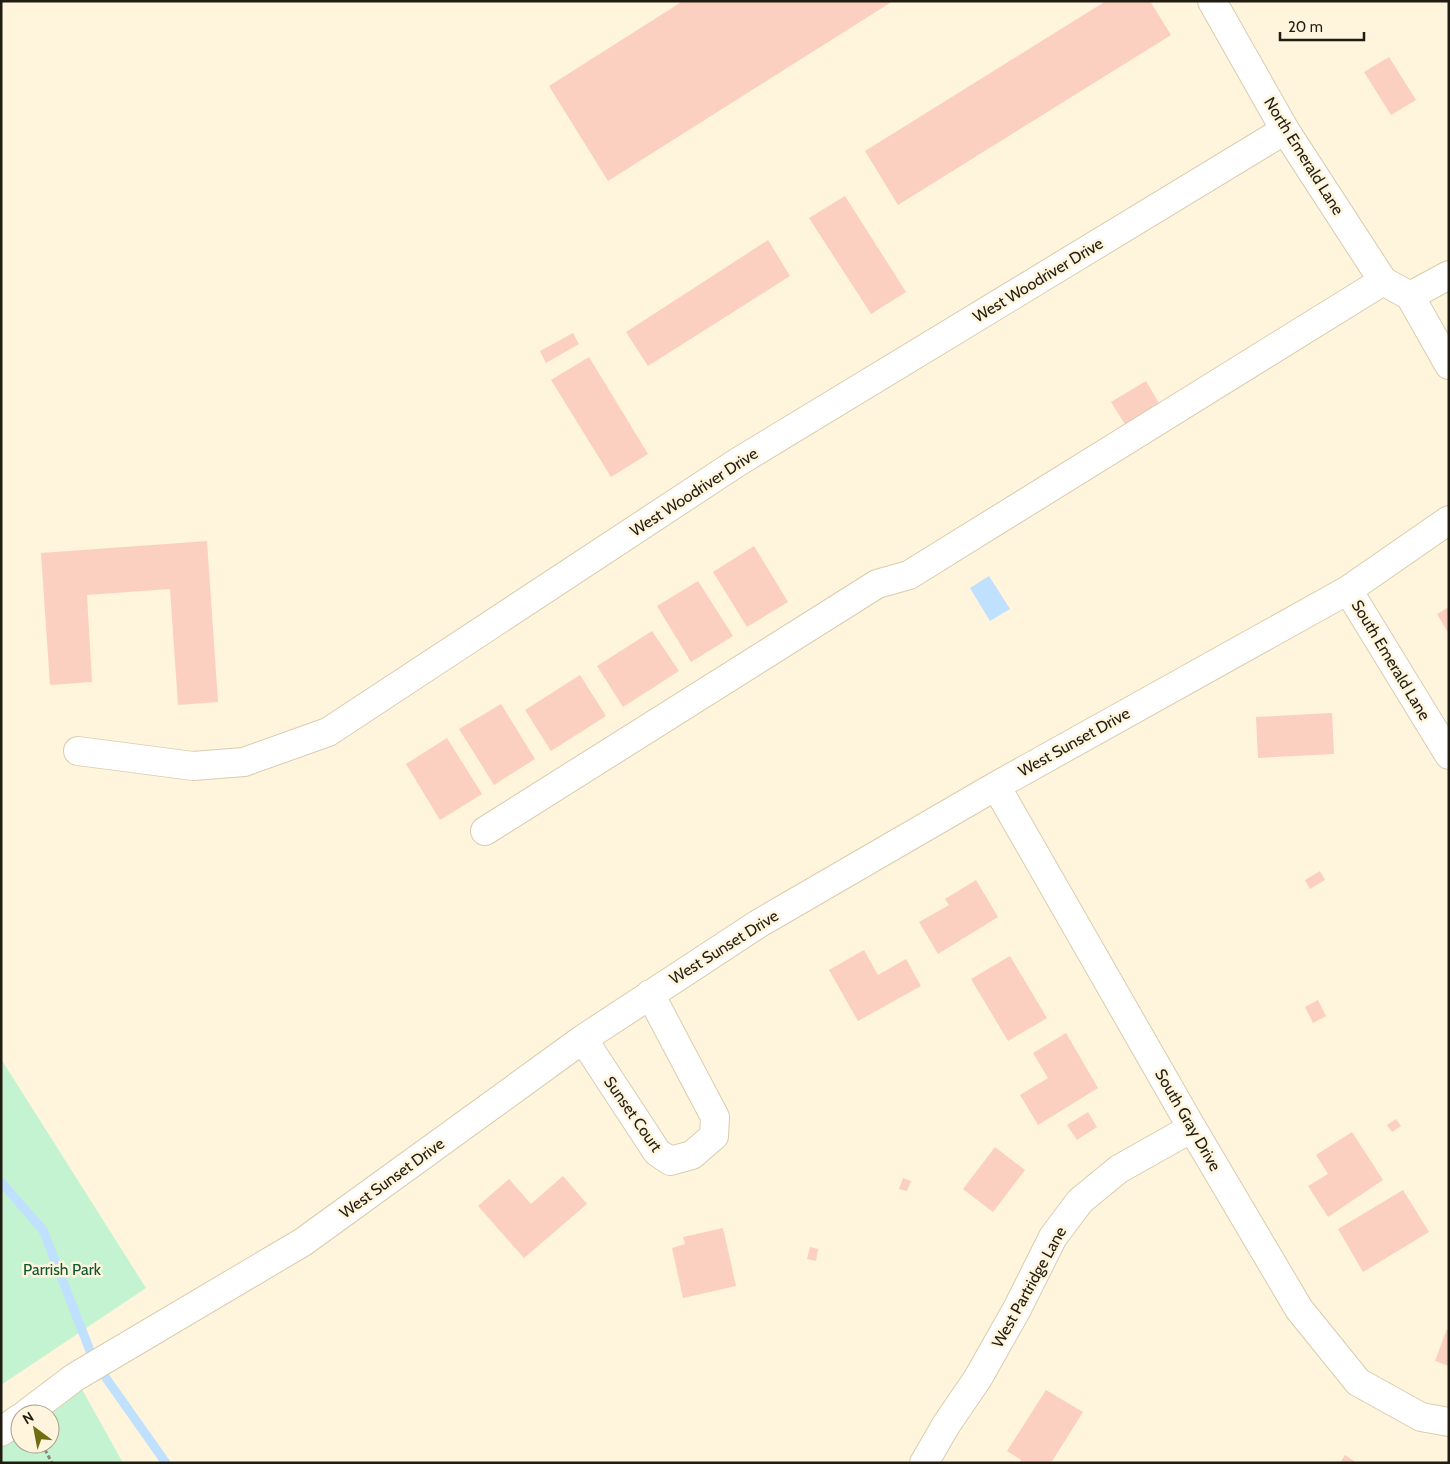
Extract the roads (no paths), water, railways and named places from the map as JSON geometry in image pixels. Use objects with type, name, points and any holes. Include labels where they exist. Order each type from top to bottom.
[{"type":"street","name":"North Emerald Lane","points":[[1212,1],[1285,130],[1383,281],[1410,296]]},
{"type":"street","name":"West Woodriver Drive","points":[[78,751],[193,766],[244,762],[328,732],[738,462],[1285,130]]},
{"type":"street","points":[[1449,275],[1410,296],[1449,365]]},
{"type":"street","points":[[485,831],[877,584],[909,575],[1383,281]]},
{"type":"street","name":"West Sunset Drive","points":[[39,1404],[74,1377],[303,1242],[583,1039],[758,924],[996,786],[1348,590],[1449,520]]},
{"type":"street","name":"South Emerald Lane","points":[[1348,590],[1449,755]]},
{"type":"street","name":"South Gray Drive","points":[[996,786],[1192,1128],[1299,1309],[1358,1382],[1421,1417],[1449,1422]]},
{"type":"street","name":"Sunset Court","points":[[583,1039],[656,1152],[670,1161],[692,1155],[714,1136],[715,1117],[650,994]]},
{"type":"street","name":"West Partridge Lane","points":[[924,1463],[946,1425],[978,1378],[1017,1309],[1053,1237],[1080,1202],[1119,1169],[1192,1128]]},
{"type":"water","points":[[989,576],[1010,609],[990,621],[970,588]]},
{"type":"waterway","points":[[1,1182],[43,1230],[94,1361],[166,1463]]},
{"type":"park label","name":"Parrish Park","points":[[62,1269]]}]
